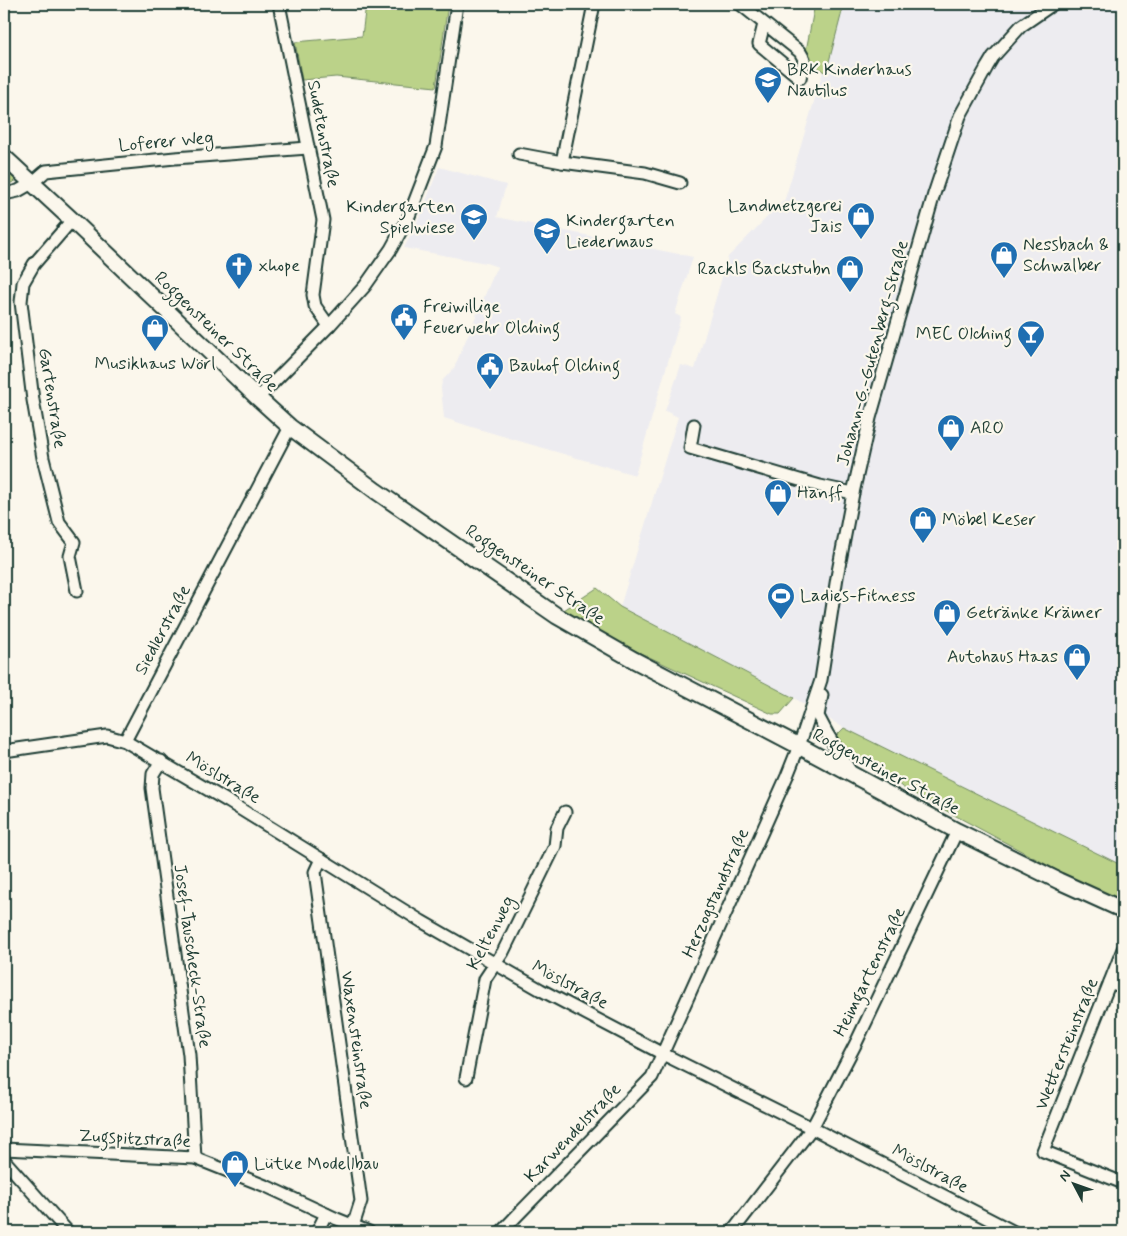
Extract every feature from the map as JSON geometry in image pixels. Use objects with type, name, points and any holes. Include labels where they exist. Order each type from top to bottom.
[{"type":"main road","name":"Roggensteiner Straße","points":[[4,158],[290,427],[376,491],[556,616],[642,664],[957,831],[1123,910]]},
{"type":"street","name":"Sudetenstraße","points":[[279,4],[323,220],[313,295],[315,306],[329,326]]},
{"type":"street","points":[[258,398],[329,326],[365,286],[391,249],[409,216],[436,146],[457,4]]},
{"type":"street","points":[[562,162],[594,4]]},
{"type":"street","points":[[740,4],[800,52],[804,59],[800,78],[759,44],[764,24]]},
{"type":"street","name":"Johann-G.-Gutenberg-Straße","points":[[798,746],[821,680],[837,577],[870,418],[940,173],[960,116],[993,57],[1021,26],[1053,4]]},
{"type":"street","name":"Loferer Weg","points":[[4,194],[18,191],[32,183],[46,171],[175,158],[308,148]]},
{"type":"street","points":[[519,154],[645,174],[680,183]]},
{"type":"street","name":"Gartenstraße","points":[[72,220],[34,264],[23,283],[20,302],[43,458],[59,522],[74,542],[70,556],[76,591]]},
{"type":"street","points":[[694,424],[690,448],[820,486],[853,493]]},
{"type":"street","name":"Siedlerstraße","points":[[125,741],[290,427]]},
{"type":"street","points":[[821,680],[822,695],[818,716],[852,774]]},
{"type":"street","points":[[4,751],[107,736],[125,741]]},
{"type":"street","name":"Möslstraße","points":[[125,741],[161,761],[421,921],[541,990],[662,1054],[812,1128],[1014,1232]]},
{"type":"street","name":"Herzogstandstraße","points":[[662,1054],[775,804],[798,746]]},
{"type":"street","name":"Josef-Tauscheck-Straße","points":[[161,761],[153,774],[152,788],[188,1055],[196,1158]]},
{"type":"street","name":"Keltenweg","points":[[466,1078],[485,979],[503,952],[555,846],[557,828],[565,812]]},
{"type":"street","name":"Heimgartenstraße","points":[[732,1232],[812,1128],[856,1043],[957,831]]},
{"type":"street","name":"Waxensteinstraße","points":[[321,859],[315,872],[361,1201],[352,1226]]},
{"type":"street","name":"Wettersteinstraße","points":[[1123,950],[1043,1151],[1123,1183]]},
{"type":"street","points":[[1110,982],[1123,987]]},
{"type":"street","name":"Karwendelstraße","points":[[501,1232],[652,1077],[662,1054]]},
{"type":"street","name":"Zugspitzstraße","points":[[4,1149],[196,1158],[268,1187],[369,1232]]},
{"type":"street","points":[[4,1160],[68,1232]]},
{"type":"street","points":[[318,1232],[326,1214]]},
{"type":"shaded area","points":[[843,4],[1123,4],[1123,866],[844,728],[794,698],[620,607],[678,417],[665,411],[681,365],[695,369],[728,257],[785,199]]},
{"type":"shaded area","points":[[439,167],[506,185],[497,217],[693,257],[675,314],[681,317],[635,475],[444,418],[442,381],[454,368],[498,267],[486,263],[404,248],[421,214]]},
{"type":"green space","points":[[366,4],[448,4],[436,87],[336,77],[302,80],[295,42],[362,36]]},
{"type":"green space","points":[[815,4],[844,4],[826,73],[806,60],[805,56]]},
{"type":"green space","points":[[4,166],[18,180],[4,186]]},
{"type":"green space","points":[[597,588],[620,607],[794,698],[780,714],[772,714],[621,644],[564,610]]},
{"type":"green space","points":[[844,728],[1123,866],[1123,903],[1064,874],[902,787],[878,767],[846,750],[835,741],[836,736]]},
{"type":"place","name":"BRK Kinderhaus Nautilus","points":[[768,104]]},
{"type":"place","name":"Landmetzgerei Jais","points":[[861,240]]},
{"type":"place","name":"Kindergarten Spielwiese","points":[[474,241]]},
{"type":"place","name":"Kindergarten Liedermaus","points":[[547,255]]},
{"type":"place","name":"Nessbach & Schwalber","points":[[1004,279]]},
{"type":"place","name":"xhope","points":[[239,290]]},
{"type":"place","name":"Rackls Backstubn","points":[[850,293]]},
{"type":"place","name":"Freiwillige Feuerwehr Olching","points":[[404,341]]},
{"type":"place","name":"Musikhaus Wörl","points":[[155,352]]},
{"type":"place","name":"MEC Olching","points":[[1031,358]]},
{"type":"place","name":"Bauhof Olching","points":[[490,390]]},
{"type":"place","name":"ARO","points":[[951,452]]},
{"type":"place","name":"Hanff","points":[[778,517]]},
{"type":"place","name":"Möbel Keser","points":[[923,544]]},
{"type":"place","name":"Ladies-Fitness","points":[[781,620]]},
{"type":"place","name":"Getränke Krämer","points":[[947,637]]},
{"type":"place","name":"Autohaus Haas","points":[[1077,681]]},
{"type":"place","name":"Lütke Modellbau","points":[[235,1188]]}]
